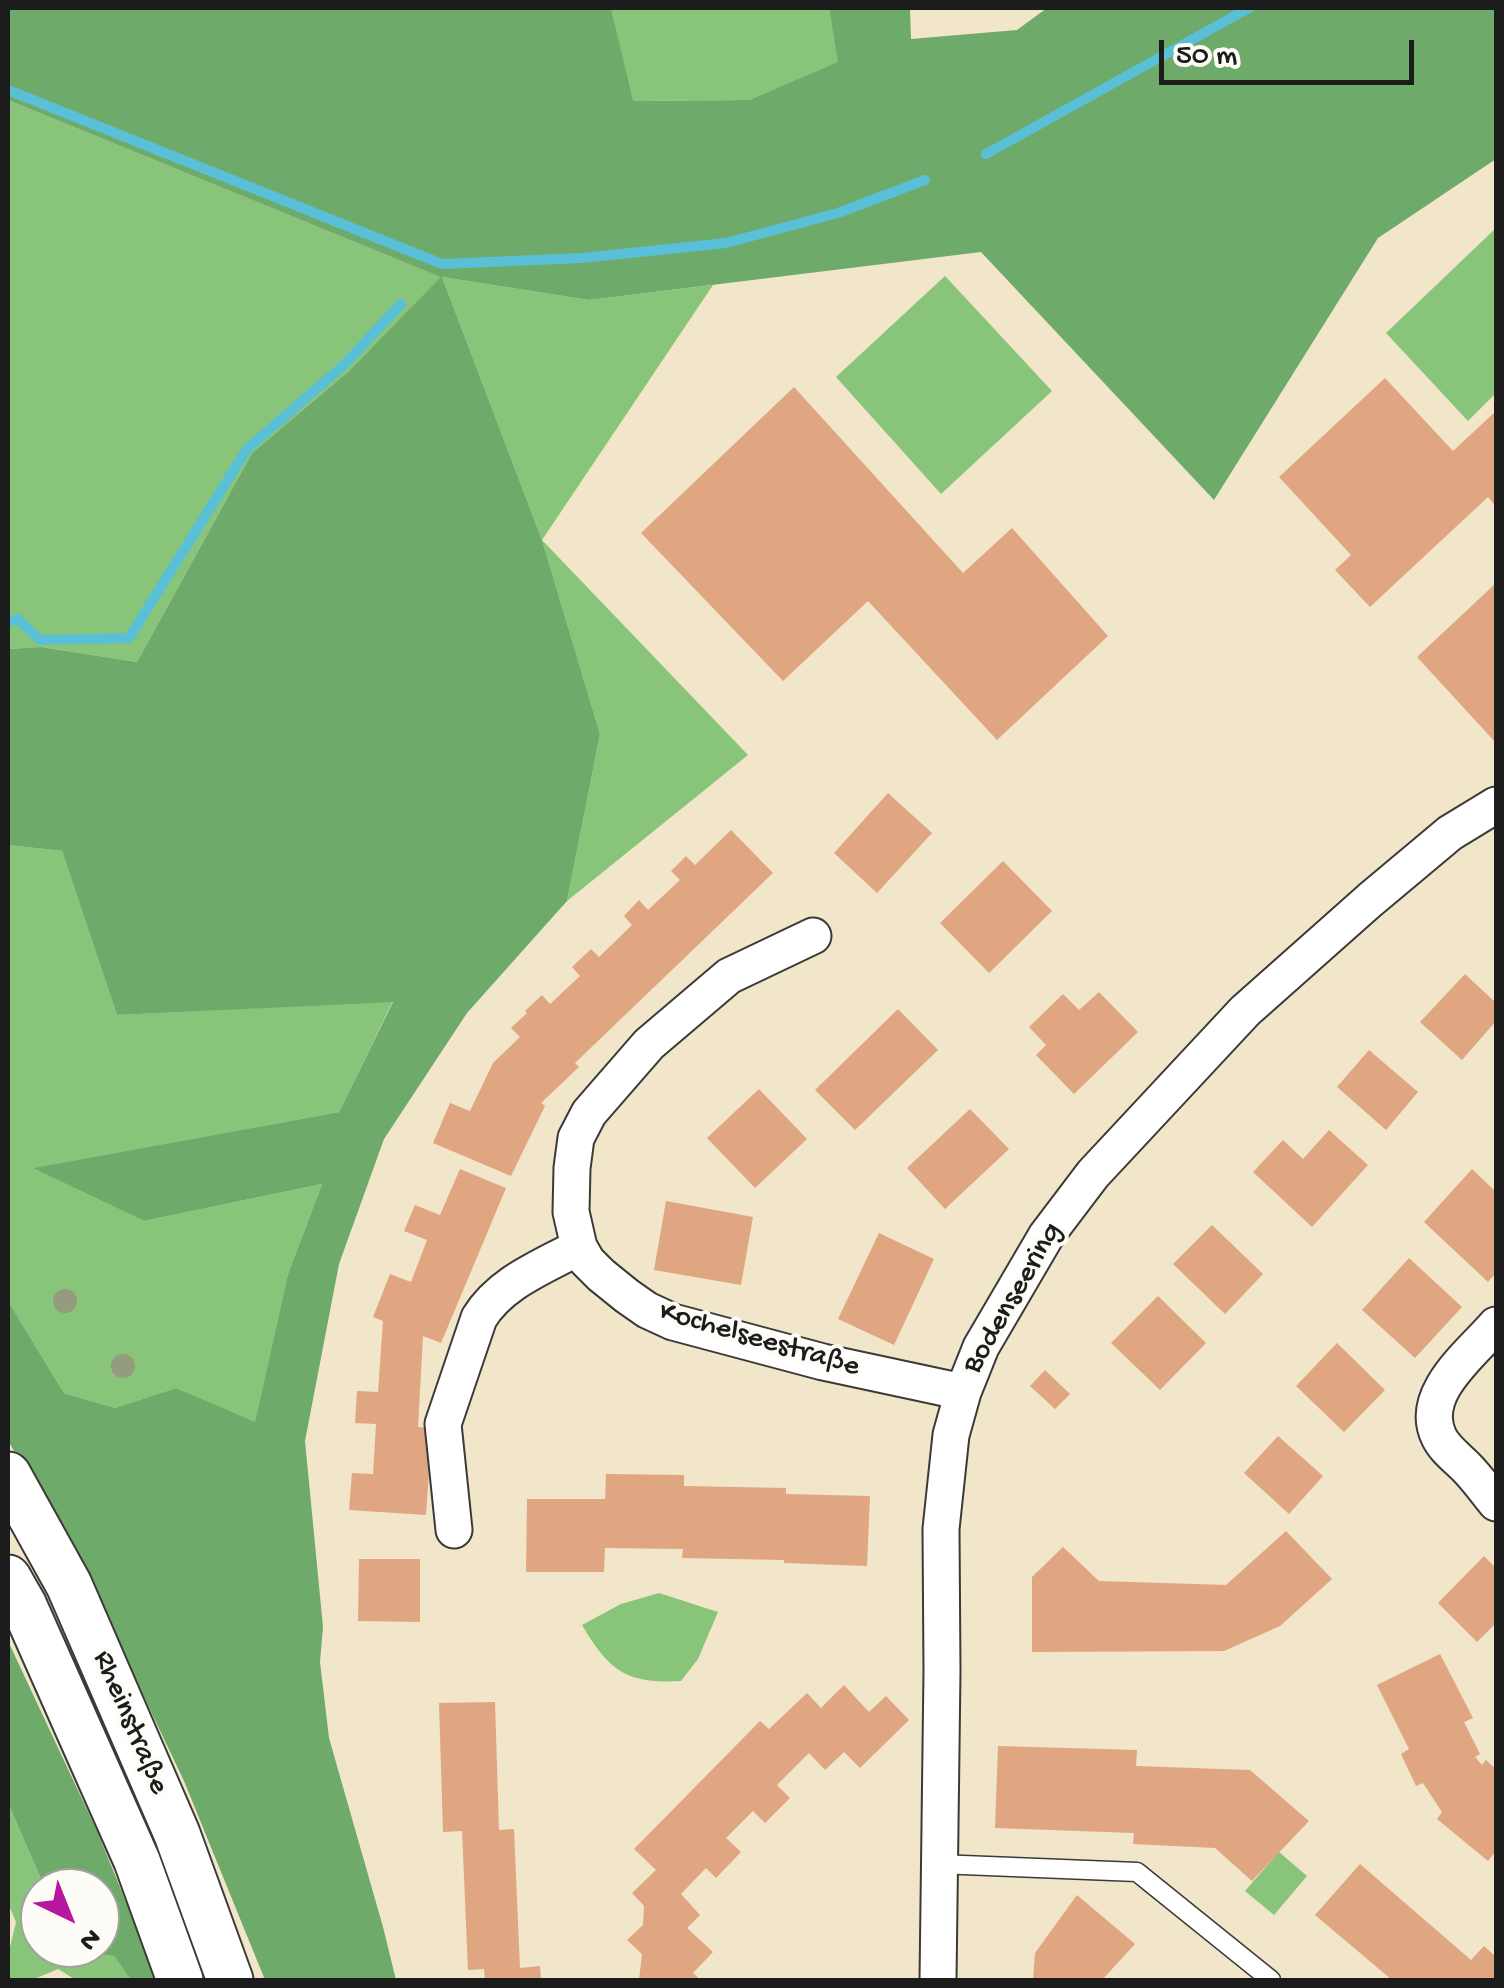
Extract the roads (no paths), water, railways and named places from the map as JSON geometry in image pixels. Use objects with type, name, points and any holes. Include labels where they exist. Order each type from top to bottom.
[{"type":"street","name":"Bodenseering","points":[[938,1980],[941,1529],[951,1435],[981,1347],[1046,1236],[1106,1161],[1245,1011],[1450,833],[1496,805]]},
{"type":"street","points":[[454,1530],[444,1424],[447,1408],[488,1303],[512,1284],[579,1247],[571,1212],[572,1168],[576,1138],[589,1114],[650,1044],[729,976],[813,936]]},
{"type":"street","name":"Kochelseestraße","points":[[579,1247],[600,1275],[646,1310],[673,1322],[822,1362],[963,1392]]},
{"type":"street","points":[[1496,1324],[1445,1383],[1433,1417],[1440,1440],[1496,1503]]},
{"type":"street","name":"Rheinstraße","points":[[8,1475],[69,1585],[177,1834],[230,1980]]},
{"type":"street","name":"Rheinstraße","points":[[8,1578],[138,1860],[180,1980]]},
{"type":"lane","points":[[938,1864],[1137,1872],[1272,1980]]},
{"type":"waterway","points":[[986,154],[1249,8]]},
{"type":"waterway","points":[[8,90],[442,264],[582,258],[726,243],[838,213],[925,180]]},
{"type":"waterway","points":[[8,622],[18,619],[40,640],[129,638],[247,449],[344,365],[401,304]]}]
